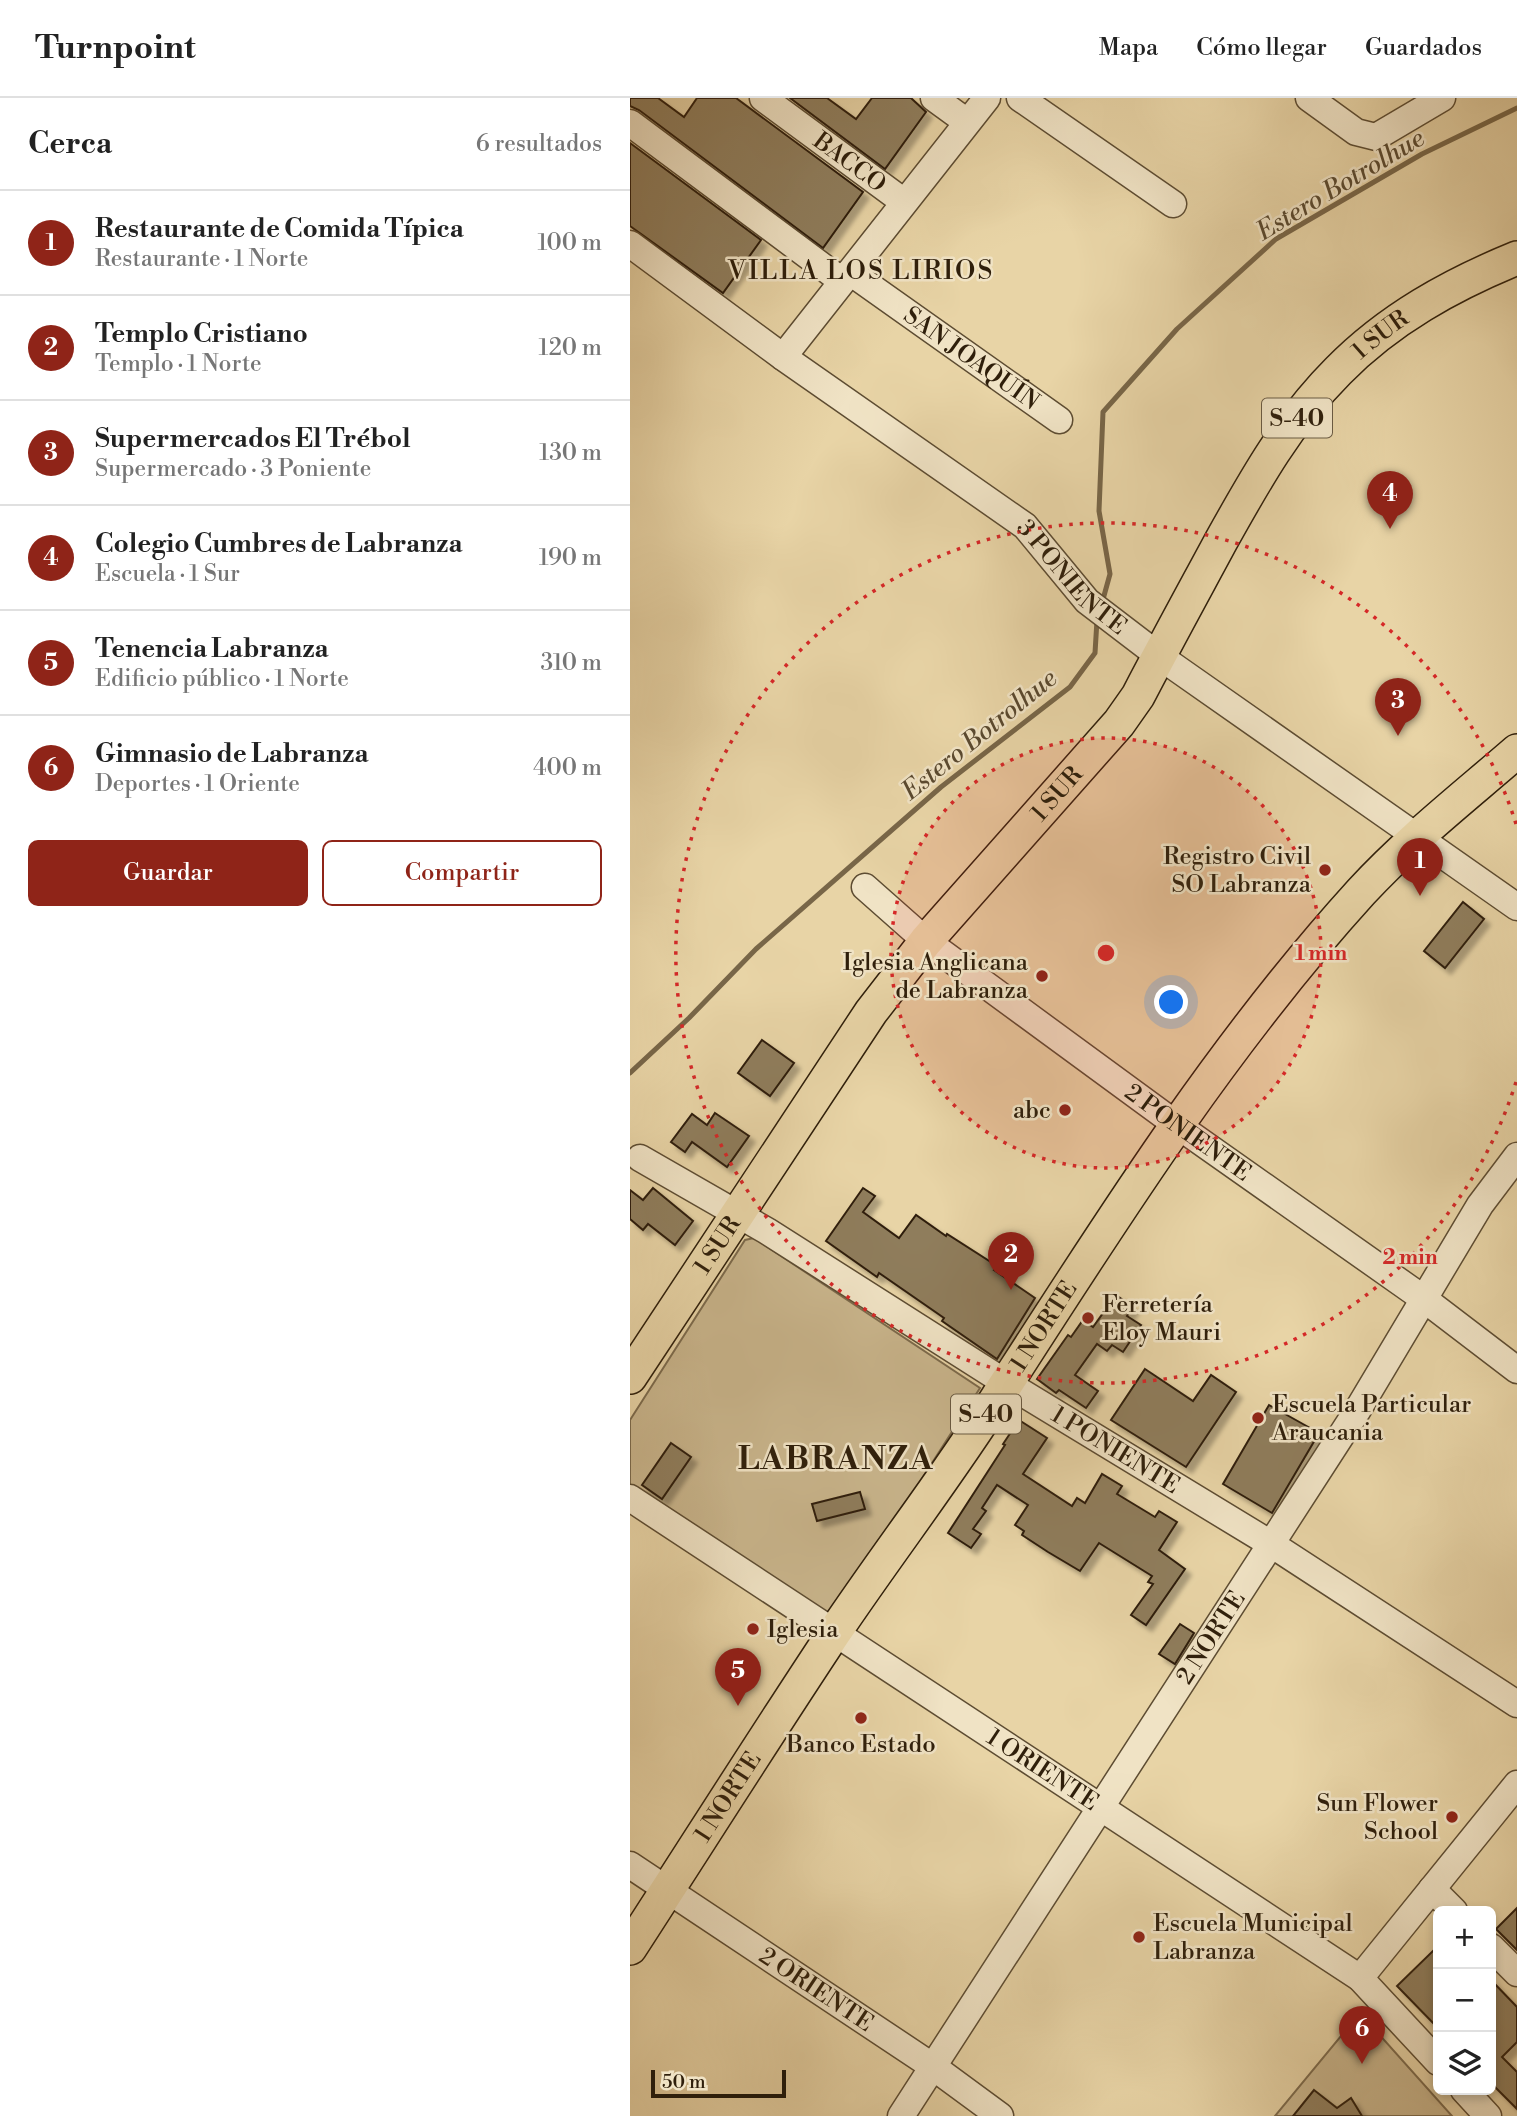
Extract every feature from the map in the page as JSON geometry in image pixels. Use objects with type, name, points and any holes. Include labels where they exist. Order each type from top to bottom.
[{"type":"main road","name":"1 SUR","points":[[630,1377],[871,1012],[926,941],[1119,723],[1138,696],[1265,464],[1286,431],[1317,393],[1363,348],[1414,309],[1461,283],[1517,258]]},
{"type":"main road","name":"1 NORTE","points":[[630,1948],[835,1632],[1006,1383],[1177,1125],[1314,948],[1361,893],[1417,836],[1517,751]]},
{"type":"street","name":"BACCO","points":[[763,98],[905,202]]},
{"type":"street","points":[[934,98],[967,122]]},
{"type":"street","points":[[783,357],[987,98]]},
{"type":"street","points":[[1020,98],[1173,204]]},
{"type":"street","points":[[1309,98],[1356,132],[1376,137],[1442,98]]},
{"type":"street","name":"SAN JOAQUÍN","points":[[630,123],[846,276],[1059,420]]},
{"type":"street","name":"3 PONIENTE","points":[[630,244],[783,357],[1025,526],[1087,601],[1159,656],[1517,907]]},
{"type":"street","name":"2 PONIENTE","points":[[865,887],[926,941],[1177,1125],[1424,1299],[1517,1370]]},
{"type":"street","name":"2 NORTE","points":[[901,2116],[1357,1411],[1480,1206],[1517,1157]]},
{"type":"street","name":"1 PONIENTE","points":[[640,1158],[737,1214],[1270,1544],[1517,1704]]},
{"type":"street","name":"1 ORIENTE","points":[[630,1498],[1360,1978],[1433,2057]]},
{"type":"street","points":[[1360,1978],[1432,1889],[1513,1798]]},
{"type":"street","name":"2 ORIENTE","points":[[630,1865],[932,2066],[1000,2116]]},
{"type":"street","points":[[1432,1889],[1449,1906]]},
{"type":"street","points":[[1496,1952],[1517,1973]]},
{"type":"street","points":[[1469,2095],[1488,2116]]},
{"type":"shaded area","points":[[754,1238],[980,1388],[836,1613],[821,1614],[630,1488],[630,1420],[745,1240]]},
{"type":"shaded area","points":[[1360,2013],[1452,2116],[1275,2116]]},
{"type":"building","points":[[630,98],[658,98],[684,117],[697,98],[736,98],[863,192],[823,248],[639,110],[630,106]]},
{"type":"building","points":[[790,98],[827,98],[856,119],[872,98],[911,98],[926,112],[885,169]]},
{"type":"building","points":[[630,143],[761,240],[723,293],[630,226]]},
{"type":"building","points":[[1463,902],[1484,919],[1445,968],[1424,951]]},
{"type":"building","points":[[762,1040],[794,1063],[770,1096],[738,1073]]},
{"type":"building","points":[[715,1113],[749,1136],[727,1167],[692,1142],[685,1152],[671,1142],[692,1114],[707,1125]]},
{"type":"building","points":[[653,1188],[693,1221],[675,1245],[648,1224],[643,1230],[630,1219],[630,1190],[643,1200]]},
{"type":"building","points":[[863,1188],[875,1196],[863,1212],[899,1238],[916,1215],[997,1266],[994,1270],[1035,1298],[997,1359],[879,1273],[877,1277],[826,1241]]},
{"type":"building","points":[[1116,1295],[1133,1307],[1127,1316],[1141,1325],[1123,1352],[1112,1345],[1107,1351],[1097,1344],[1075,1375],[1098,1391],[1086,1408],[1059,1390],[1056,1393],[1037,1379],[1068,1335],[1071,1337],[1083,1320],[1093,1327]]},
{"type":"building","points":[[1145,1369],[1193,1401],[1211,1375],[1236,1392],[1186,1467],[1111,1420]]},
{"type":"building","points":[[1269,1405],[1319,1433],[1272,1513],[1223,1484]]},
{"type":"building","points":[[1019,1420],[1047,1438],[1023,1474],[1072,1506],[1077,1498],[1085,1503],[1102,1474],[1122,1486],[1117,1494],[1155,1517],[1159,1511],[1177,1522],[1159,1550],[1185,1569],[1146,1625],[1131,1615],[1153,1584],[1148,1582],[1152,1576],[1099,1543],[1080,1571],[1022,1535],[1024,1531],[1015,1525],[1028,1505],[997,1485],[982,1508],[986,1511],[973,1529],[981,1534],[971,1548],[948,1533]]},
{"type":"building","points":[[671,1443],[691,1457],[662,1499],[642,1485]]},
{"type":"building","points":[[860,1492],[865,1509],[817,1521],[812,1504]]},
{"type":"building","points":[[1180,1624],[1194,1633],[1175,1664],[1159,1654]]},
{"type":"building","points":[[1517,1908],[1517,1950],[1496,1929]]},
{"type":"building","points":[[1433,1951],[1433,2023],[1397,1986]]},
{"type":"building","points":[[1496,1985],[1517,2007],[1517,2042],[1502,2057],[1517,2072],[1517,2109],[1496,2088]]},
{"type":"building","points":[[1314,2090],[1337,2108],[1351,2098],[1362,2116],[1293,2116]]},
{"type":"waterway","name":"Estero Botrolhue","points":[[1102,603],[1110,574],[1099,511],[1103,412],[1177,329],[1276,239],[1422,154],[1517,108]]},
{"type":"waterway","name":"Estero Botrolhue","points":[[630,1073],[689,1018],[756,949],[941,787],[1070,687],[1095,653],[1097,620]]},
{"type":"place","name":"Colegio Cumbres de Labranza","points":[[1390,529]]},
{"type":"place","name":"Supermercados El Trébol","points":[[1398,736]]},
{"type":"place","name":"Registro Civil SO Labranza","points":[[1325,870]]},
{"type":"place","name":"Restaurante de Comida Típica","points":[[1420,896]]},
{"type":"place","name":"Iglesia Anglicana de Labranza","points":[[1042,976]]},
{"type":"place","name":"abc","points":[[1065,1110]]},
{"type":"place","name":"Templo Cristiano","points":[[1011,1290]]},
{"type":"place","name":"Ferretería Eloy Mauri","points":[[1088,1318]]},
{"type":"place","name":"Escuela Particular Araucania","points":[[1258,1418]]},
{"type":"place","name":"Iglesia","points":[[753,1629]]},
{"type":"place","name":"Tenencia Labranza","points":[[738,1706]]},
{"type":"place","name":"Banco Estado","points":[[861,1718]]},
{"type":"place","name":"Sun Flower School","points":[[1452,1817]]},
{"type":"place","name":"Escuela Municipal Labranza","points":[[1139,1937]]},
{"type":"place","name":"Gimnasio de Labranza","points":[[1362,2064]]},
{"type":"district","name":"VILLA LOS LIRIOS","points":[[861,270]]},
{"type":"district","name":"LABRANZA","points":[[836,1458]]}]
